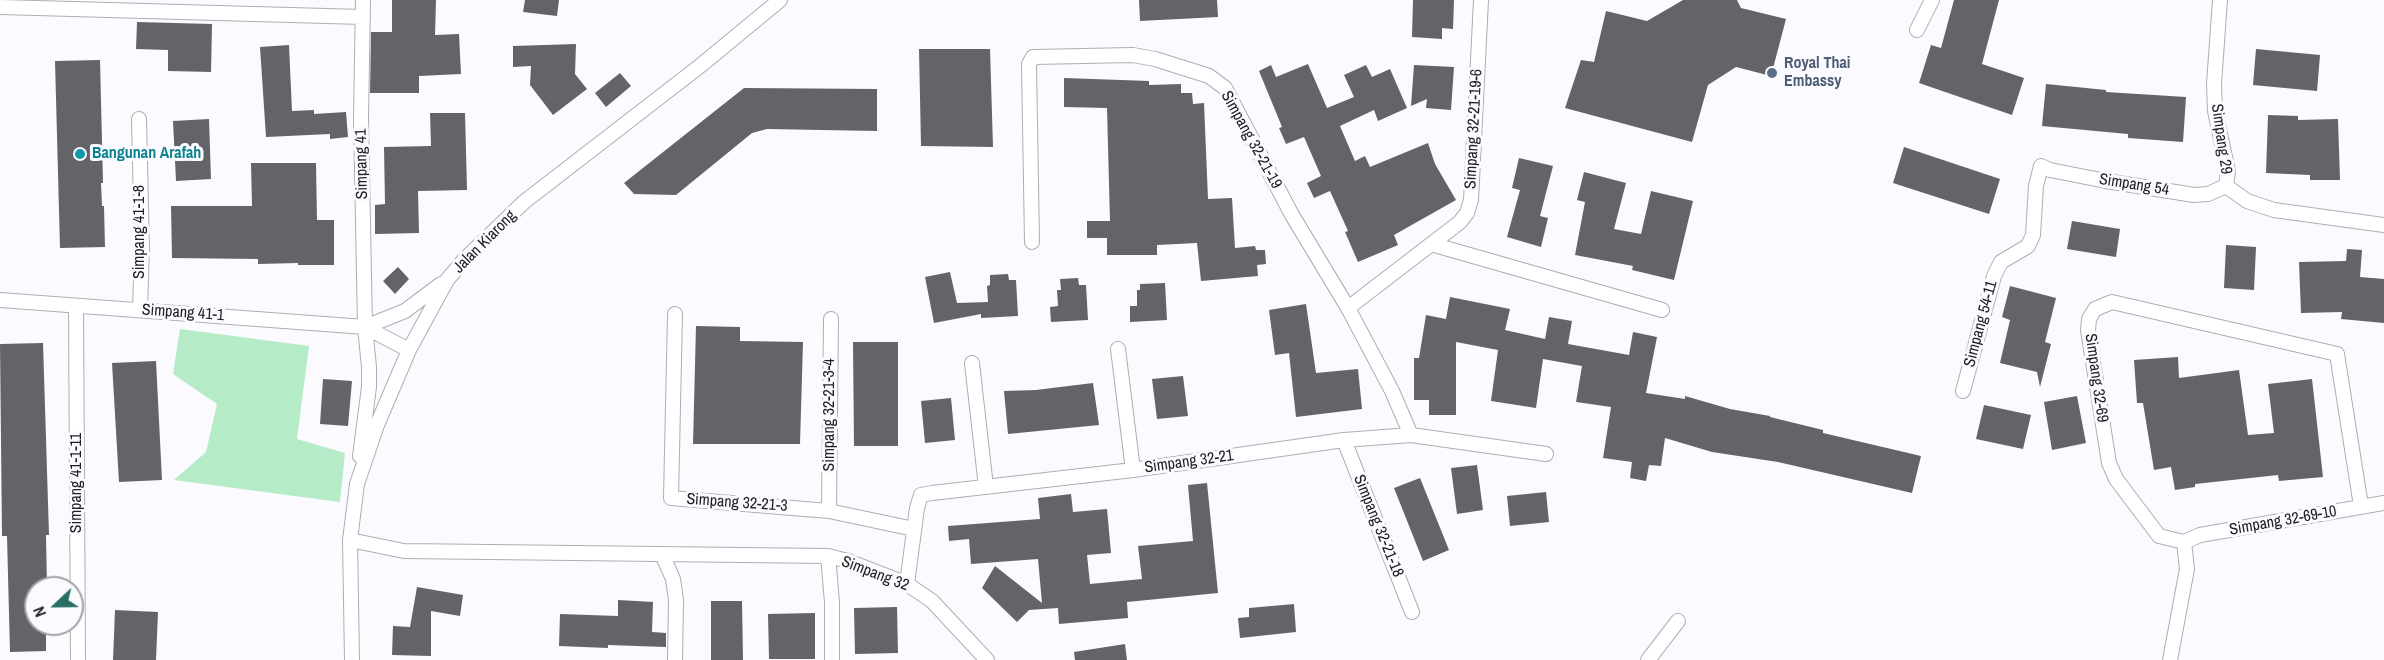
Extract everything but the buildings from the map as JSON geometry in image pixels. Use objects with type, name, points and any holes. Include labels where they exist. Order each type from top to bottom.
[{"type":"street","name":"Simpang 41","points":[[363,0],[361,119],[365,327]]},
{"type":"street","name":"Jalan Kiarong","points":[[352,660],[350,540],[357,484],[376,425],[409,350],[447,280],[464,260],[524,202],[700,66],[780,0]]},
{"type":"street","name":"Simpang 32-21-19-6","points":[[1348,308],[1460,222],[1467,213],[1471,200],[1481,0]]},
{"type":"street","points":[[1917,30],[1932,0]]},
{"type":"street","name":"Simpang 29","points":[[2220,0],[2214,84],[2215,111],[2228,171],[2226,186],[2247,201],[2274,210],[2384,225]]},
{"type":"street","points":[[0,7],[363,17]]},
{"type":"street","name":"Simpang 32-21-19","points":[[1032,242],[1029,63],[1033,57],[1133,55],[1155,59],[1209,76],[1225,88],[1292,215],[1348,308],[1392,391],[1411,435]]},
{"type":"street","name":"Simpang 41-1-8","points":[[140,119],[142,248],[140,310]]},
{"type":"street","name":"Simpang 54","points":[[2041,166],[2095,179],[2194,195],[2208,194],[2226,186]]},
{"type":"street","name":"Simpang 54-11","points":[[1963,391],[1994,276],[2001,262],[2028,246],[2033,235],[2036,186],[2041,166]]},
{"type":"street","points":[[1431,244],[1662,310]]},
{"type":"street","name":"Simpang 41-1","points":[[365,327],[405,311],[447,280]]},
{"type":"street","name":"Simpang 41-1","points":[[0,300],[365,327],[409,350]]},
{"type":"street","name":"Simpang 32-69","points":[[2184,543],[2159,536],[2116,479],[2109,463],[2088,330],[2089,319],[2095,309],[2112,302],[2337,354],[2361,506]]},
{"type":"street","name":"Simpang 41-1-11","points":[[76,306],[78,660]]},
{"type":"street","name":"Simpang 32-21-3","points":[[675,314],[671,498],[829,511],[914,529]]},
{"type":"street","name":"Simpang 32-21-3-4","points":[[829,511],[831,319]]},
{"type":"street","points":[[357,484],[369,387],[365,327]]},
{"type":"street","points":[[1118,349],[1133,470]]},
{"type":"street","points":[[972,363],[986,487]]},
{"type":"street","name":"Simpang 32-21","points":[[907,584],[916,508],[921,495],[1133,470],[1344,440],[1411,435],[1546,454]]},
{"type":"street","name":"Simpang 32-21-18","points":[[1344,440],[1412,612]]},
{"type":"street","name":"Simpang 32-69-10","points":[[2184,543],[2200,535],[2384,503]]},
{"type":"street","name":"Simpang 32","points":[[350,540],[404,551],[585,555],[828,556],[849,561],[907,584],[932,601],[987,660]]},
{"type":"street","points":[[2170,660],[2187,569],[2184,543]]},
{"type":"street","points":[[662,554],[673,579],[676,600],[675,660]]},
{"type":"street","points":[[828,556],[832,602],[832,660]]},
{"type":"street","points":[[1648,660],[1678,621]]},
{"type":"green space","points":[[180,329],[309,346],[297,439],[345,453],[340,502],[174,480],[206,452],[217,404],[173,374]]},
{"type":"place","name":"Royal Thai Embassy","points":[[1772,73]]},
{"type":"place","name":"Bangunan Arafah","points":[[80,154]]}]
